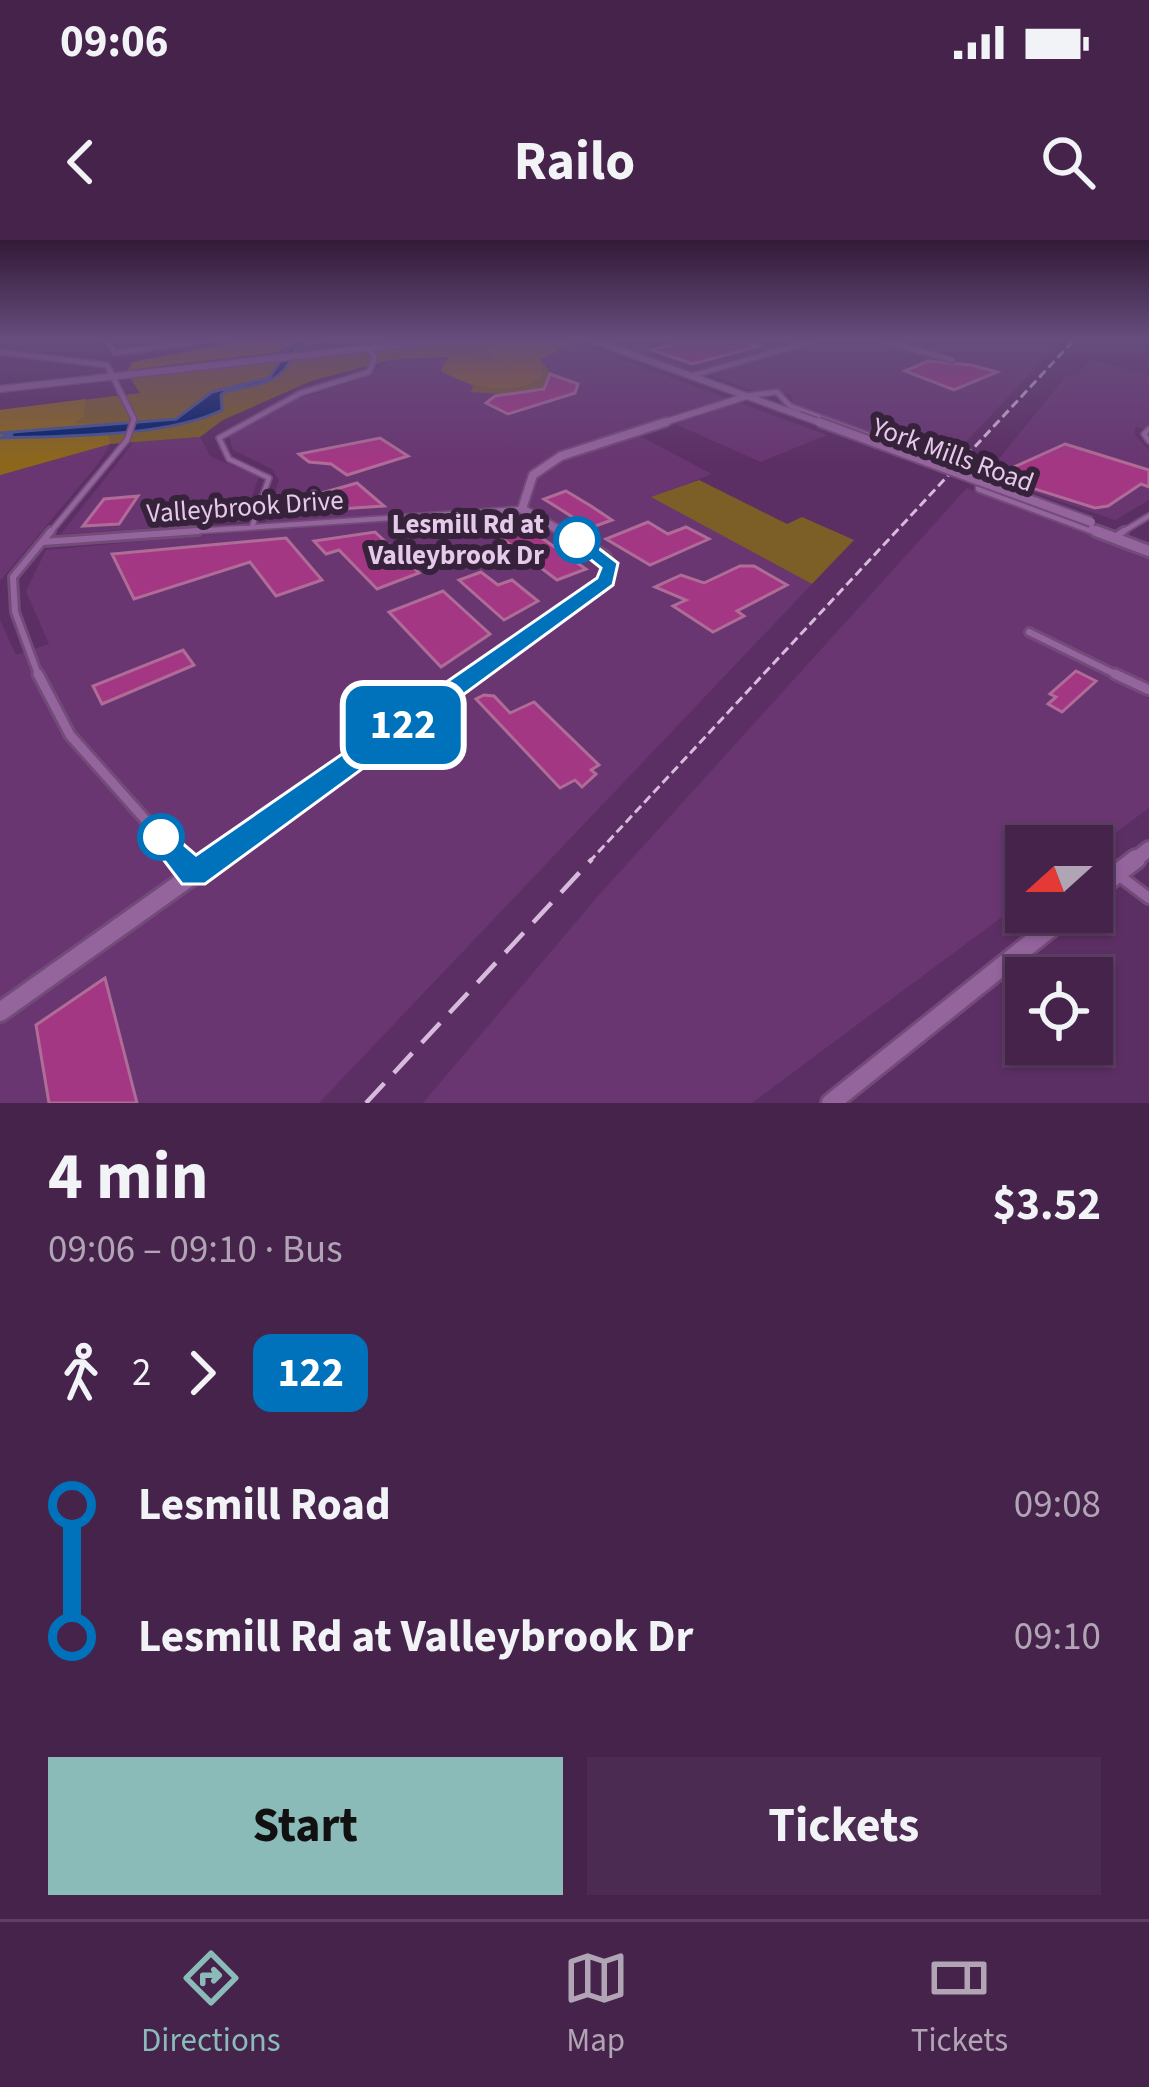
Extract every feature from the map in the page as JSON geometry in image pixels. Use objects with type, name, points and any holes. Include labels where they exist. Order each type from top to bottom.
[{"type":"main road","points":[[0,387],[71,380]]},
{"type":"main road","name":"York Mills Road","points":[[701,380],[1149,548]]},
{"type":"main road","points":[[0,1012],[606,581],[611,567],[605,557],[523,509],[533,475],[551,460],[744,397]]},
{"type":"main road","points":[[1113,876],[1149,849]]},
{"type":"main road","points":[[831,1103],[1044,933]]},
{"type":"street","points":[[118,380],[134,419],[130,436],[13,577],[10,600],[54,710],[74,741],[194,874]]},
{"type":"street","points":[[252,527],[269,478],[229,459],[218,438],[301,393],[342,380]]},
{"type":"street","name":"York Mills Road","points":[[744,397],[777,392],[790,406],[936,460]]},
{"type":"street","points":[[1149,429],[1144,433],[1149,441]]},
{"type":"street","name":"Valleybrook Drive","points":[[42,542],[523,509]]},
{"type":"street","points":[[1117,535],[1149,515]]},
{"type":"street","points":[[1029,632],[1149,690]]},
{"type":"street","points":[[1116,873],[1149,898]]},
{"type":"shaded area","points":[[132,380],[314,380],[223,420],[200,437],[110,444],[0,475],[0,410],[140,393]]},
{"type":"shaded area","points":[[269,380],[226,391],[221,395],[222,410],[173,425],[0,438],[13,434],[0,433],[176,419],[212,392]]},
{"type":"shaded area","points":[[357,380],[679,380],[827,435],[761,462],[675,424],[638,435],[712,474],[653,497],[812,584],[319,1103],[0,1103],[0,620],[16,655],[49,644],[26,591],[46,550],[263,530],[279,480],[272,469],[233,450],[229,436],[295,400]]},
{"type":"shaded area","points":[[460,380],[535,380],[505,389]]},
{"type":"shaded area","points":[[462,380],[548,380],[545,388],[515,395],[471,392],[473,386]]},
{"type":"shaded area","points":[[724,380],[1024,380],[949,460],[794,405],[790,394],[751,390]]},
{"type":"shaded area","points":[[1063,380],[1149,380],[1149,430],[1136,427],[1134,434],[1149,450],[1149,500],[1115,520],[985,476]]},
{"type":"shaded area","points":[[86,399],[84,416],[75,423],[106,424],[110,444],[0,475],[0,410]]},
{"type":"shaded area","points":[[200,437],[210,456],[259,477],[242,522],[61,534],[134,442]]},
{"type":"shaded area","points":[[110,444],[98,464],[0,581],[0,475]]},
{"type":"shaded area","points":[[699,480],[787,524],[802,517],[854,540],[812,584],[651,497]]},
{"type":"shaded area","points":[[967,488],[1149,556],[1149,687],[1120,673],[1111,679],[1149,699],[1149,808],[1113,835],[1113,825],[1005,825],[1005,915],[752,1103],[423,1103],[599,895]]},
{"type":"building","points":[[547,380],[578,384],[575,393],[508,414],[486,403],[495,396],[544,389]]},
{"type":"building","points":[[929,380],[977,380],[954,390]]},
{"type":"building","points":[[380,438],[408,456],[347,475],[331,464],[309,462],[299,454]]},
{"type":"building","points":[[1065,444],[1149,470],[1149,487],[1141,484],[1108,506],[1095,508],[994,476]]},
{"type":"building","points":[[357,483],[384,506],[294,512],[286,503]]},
{"type":"building","points":[[566,491],[612,520],[590,528],[544,499]]},
{"type":"building","points":[[138,496],[119,524],[83,526],[104,499]]},
{"type":"building","points":[[519,522],[586,569],[557,580],[487,527]]},
{"type":"building","points":[[648,522],[668,534],[686,527],[709,539],[650,565],[606,539]]},
{"type":"building","points":[[375,532],[419,573],[377,589],[339,550],[326,554],[314,541]]},
{"type":"building","points":[[286,538],[322,580],[276,596],[250,562],[134,599],[112,554]]},
{"type":"building","points":[[740,566],[754,566],[787,585],[737,611],[744,616],[713,632],[673,606],[686,600],[655,587],[681,575],[704,583]]},
{"type":"building","points":[[481,572],[498,585],[512,580],[538,601],[504,620],[459,580]]},
{"type":"building","points":[[443,591],[490,634],[441,667],[389,612]]},
{"type":"building","points":[[183,650],[194,665],[102,704],[93,686]]},
{"type":"building","points":[[1076,671],[1096,681],[1062,712],[1048,704],[1056,697],[1050,694]]},
{"type":"building","points":[[494,696],[510,713],[534,702],[599,765],[591,770],[596,774],[582,787],[575,780],[560,788],[476,699]]},
{"type":"building","points":[[105,978],[137,1103],[49,1103],[36,1025]]},
{"type":"railway","points":[[589,862],[1037,380]]},
{"type":"railway","points":[[366,1103],[592,859]]},
{"type":"bus line","name":"122","points":[[161,837],[194,874],[606,581],[611,567],[605,557],[577,540]]},
{"type":"place","name":"Lesmill Rd at Valleybrook Dr","points":[[577,540]]}]
